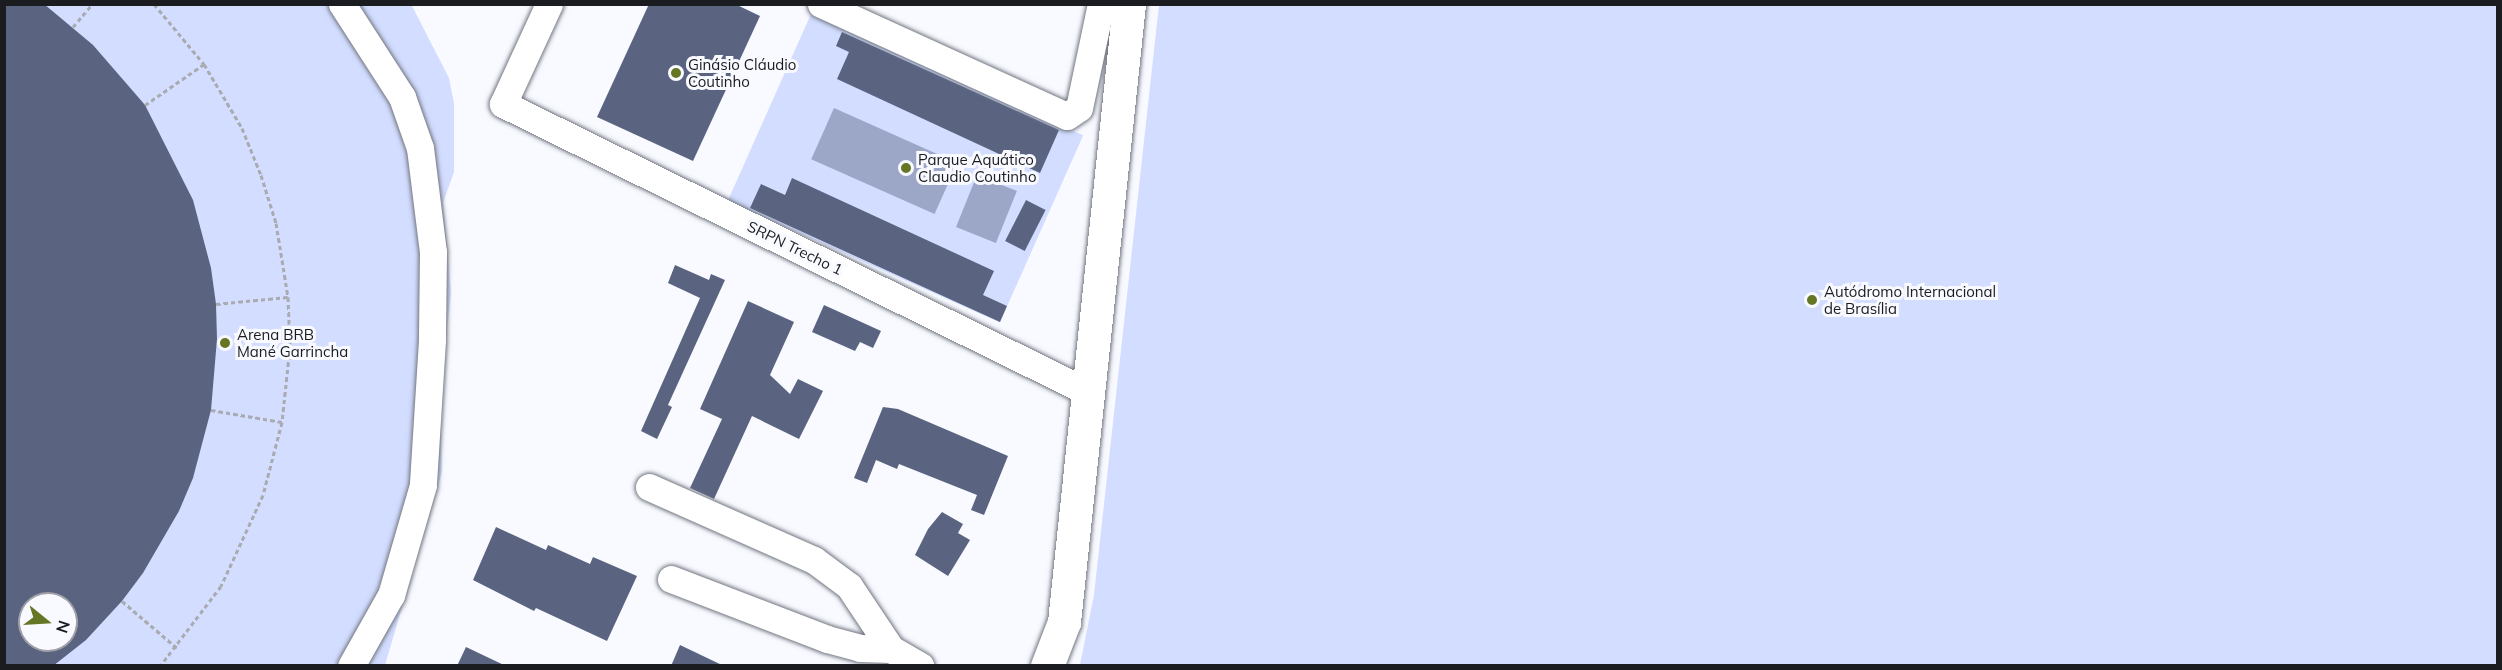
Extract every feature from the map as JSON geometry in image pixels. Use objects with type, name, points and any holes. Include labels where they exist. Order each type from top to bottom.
[{"type":"main road","points":[[1047,666],[1064,622],[1129,4]]},
{"type":"lane","points":[[342,4],[402,98],[420,148],[433,252],[432,340],[423,485],[391,595],[351,666]]},
{"type":"lane","name":"SRPN Trecho 1","points":[[549,4],[503,104],[1088,392]]},
{"type":"lane","points":[[821,4],[1067,116],[1079,108],[1101,4]]},
{"type":"lane","points":[[649,487],[814,560],[849,586],[891,649],[920,666]]},
{"type":"lane","points":[[670,579],[818,636],[860,648],[891,649]]},
{"type":"path","points":[[73,27],[92,4]]},
{"type":"path","points":[[154,4],[204,64],[242,129],[261,175],[276,223],[288,297],[290,347],[282,422],[263,495],[244,542],[221,586],[177,648],[160,666]]},
{"type":"path","points":[[145,105],[204,64]]},
{"type":"path","points":[[216,304],[288,297]]},
{"type":"path","points":[[211,410],[282,422]]},
{"type":"path","points":[[122,601],[177,648]]},
{"type":"shaded area","name":"Arena BRB Mané Garrincha","points":[[411,4],[449,78],[454,104],[454,172],[443,203],[451,293],[440,393],[442,472],[385,665],[5,665],[4,5]]},
{"type":"shaded area","name":"Autódromo Internacional de Brasília","points":[[1159,5],[2497,5],[2497,665],[1080,665],[1094,595]]},
{"type":"shaded area","name":"Parque Aquático Claudio Coutinho","points":[[811,14],[1083,135],[1000,322],[728,201]]},
{"type":"shaded area","points":[[834,108],[957,163],[935,214],[811,159]]},
{"type":"shaded area","points":[[977,175],[1017,191],[996,243],[956,227]]},
{"type":"building","points":[[4,4],[44,4],[93,45],[145,105],[193,200],[211,268],[216,304],[217,339],[211,410],[193,478],[179,511],[143,573],[122,601],[78,646],[78,592],[18,592],[18,652],[71,652],[53,666],[4,666]]},
{"type":"building","name":"Ginásio Cláudio Coutinho","points":[[649,4],[735,4],[760,16],[693,161],[597,117]]},
{"type":"building","points":[[842,32],[1059,130],[1040,173],[837,79],[849,52],[836,46]]},
{"type":"building","points":[[792,178],[994,271],[983,295],[1007,306],[1000,322],[750,208],[761,184],[785,195]]},
{"type":"building","points":[[1026,200],[1046,210],[1025,251],[1005,241]]},
{"type":"building","points":[[675,265],[709,280],[711,274],[725,280],[668,405],[672,407],[657,439],[641,431],[700,298],[668,283]]},
{"type":"building","points":[[748,301],[794,322],[770,375],[790,394],[798,379],[823,391],[799,439],[752,416],[714,499],[690,488],[722,419],[700,409]]},
{"type":"building","points":[[824,305],[881,331],[873,348],[860,342],[855,351],[812,332]]},
{"type":"building","points":[[883,407],[898,409],[1008,456],[984,515],[971,510],[977,495],[899,464],[897,469],[876,460],[867,483],[854,478]]},
{"type":"building","points":[[942,512],[963,524],[958,533],[970,540],[948,576],[915,555],[928,529]]},
{"type":"building","points":[[496,527],[546,550],[548,545],[590,564],[593,557],[637,576],[607,641],[536,608],[534,611],[473,580]]},
{"type":"building","points":[[680,645],[724,666],[671,666]]},
{"type":"building","points":[[466,647],[506,666],[457,666]]},
{"type":"place","name":"Ginásio Cláudio Coutinho","points":[[676,73]]},
{"type":"place","name":"Parque Aquático Claudio Coutinho","points":[[906,168]]},
{"type":"place","name":"Autódromo Internacional de Brasília","points":[[1812,300]]},
{"type":"place","name":"Arena BRB Mané Garrincha","points":[[225,343]]}]
